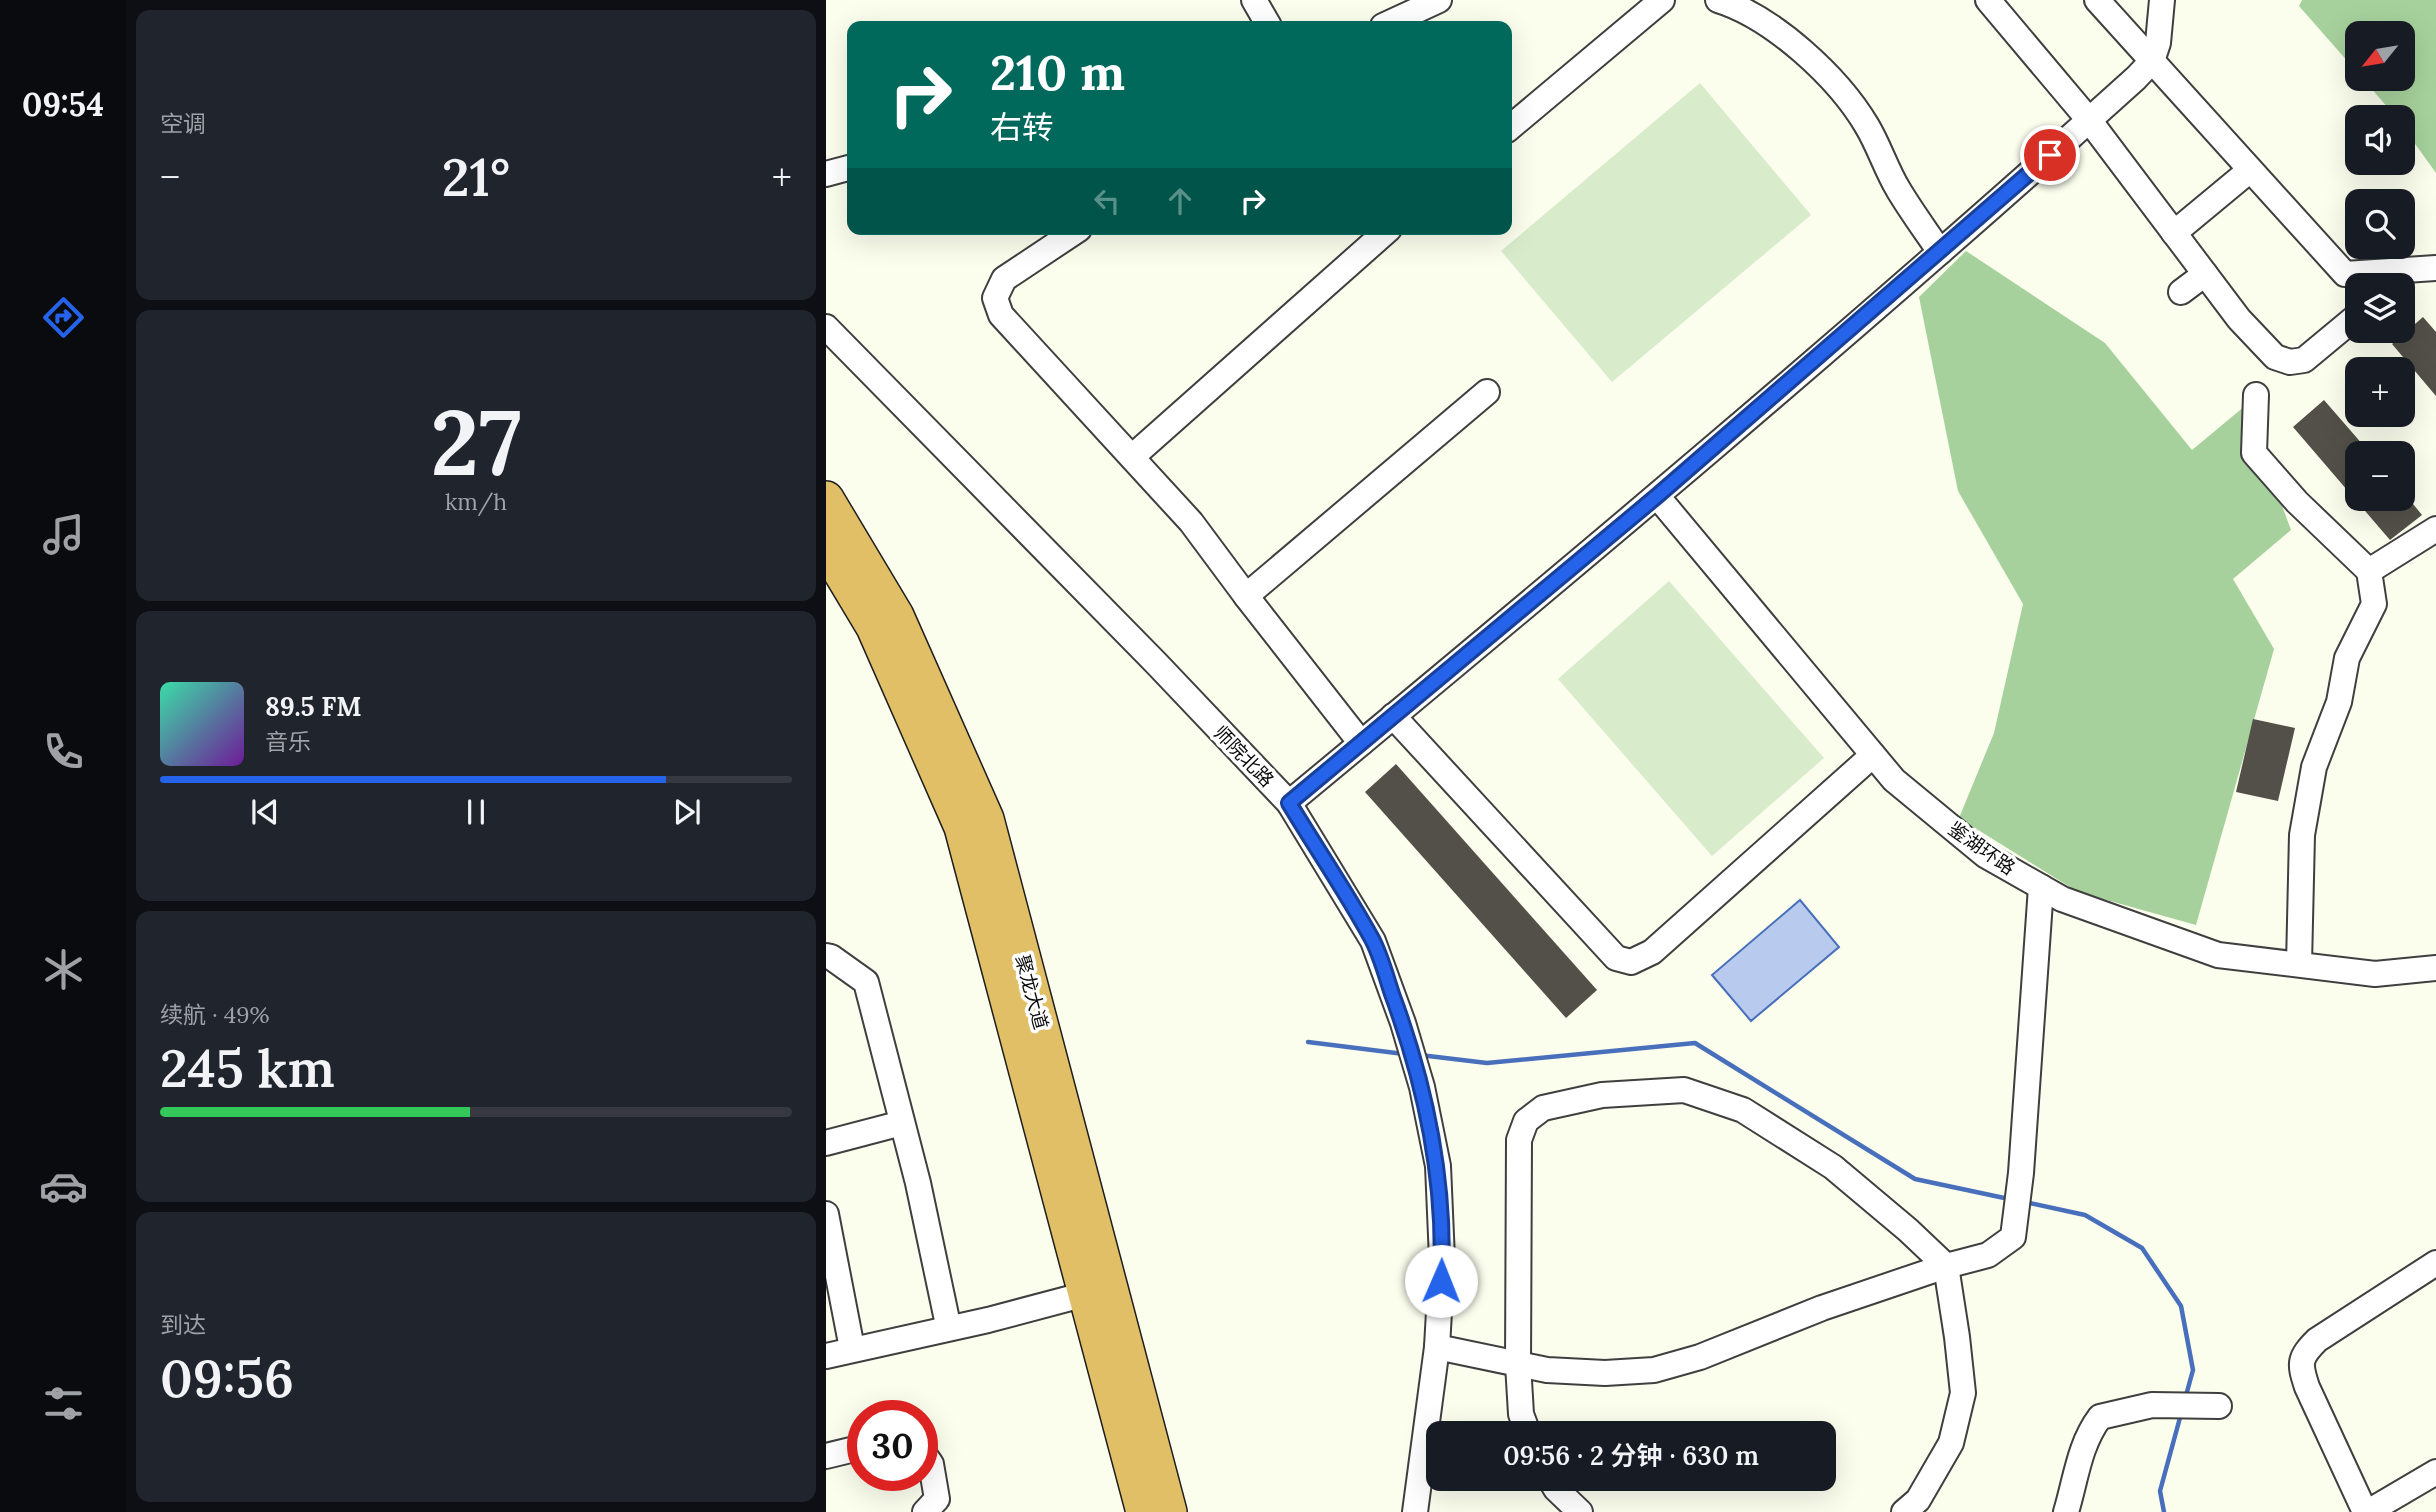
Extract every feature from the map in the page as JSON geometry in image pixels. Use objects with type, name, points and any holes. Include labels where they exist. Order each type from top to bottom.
[{"type":"highway","name":"聚龙大道","points":[[826,499],[896,616],[986,819],[1169,1512]]},
{"type":"highway","name":"聚龙大道","points":[[826,547],[874,627],[962,827],[1144,1512]]},
{"type":"street","points":[[1254,0],[1266,21]]},
{"type":"street","points":[[1394,21],[1439,0]]},
{"type":"street","points":[[1512,126],[1662,0]]},
{"type":"street","points":[[1718,0],[1734,5],[1791,41],[1837,83],[1867,126],[1898,189],[1940,252]]},
{"type":"street","points":[[1988,0],[2089,120],[2239,319],[2275,357],[2290,362],[2304,360],[2345,326]]},
{"type":"street","points":[[2097,0],[2345,275]]},
{"type":"street","points":[[1289,803],[1657,496],[2089,120],[2152,61],[2158,43],[2162,0]]},
{"type":"street","points":[[826,174],[847,168]]},
{"type":"street","points":[[2174,233],[2250,170]]},
{"type":"street","points":[[1070,235],[1004,279],[995,298],[1001,315],[1191,522],[1361,743]]},
{"type":"street","points":[[1132,457],[1382,235]]},
{"type":"street","points":[[2406,273],[2436,268]]},
{"type":"street","points":[[2181,292],[2205,274]]},
{"type":"street","name":"师院北路","points":[[826,327],[1156,663],[1289,803],[1373,941],[1403,1023],[1422,1087],[1438,1166],[1442,1259],[1437,1347],[1415,1512]]},
{"type":"street","points":[[1246,596],[1487,391]]},
{"type":"street","points":[[2256,395],[2254,453],[2297,502],[2369,571],[2374,604],[2347,658],[2339,702],[2314,767],[2302,835],[2299,964]]},
{"type":"street","name":"鉴湖环路","points":[[1657,496],[1894,780],[1985,855],[2062,899],[2218,954],[2375,974],[2435,971]]},
{"type":"street","points":[[2369,571],[2436,529]]},
{"type":"street","points":[[1393,716],[1616,958],[1631,962],[1652,952],[1873,755]]},
{"type":"street","points":[[1437,1347],[1547,1370],[1605,1373],[1654,1370],[1700,1357],[1822,1308],[1946,1266],[1988,1255],[2013,1237],[2021,1173],[2041,887]]},
{"type":"street","points":[[826,956],[866,982],[918,1183],[947,1320]]},
{"type":"street","points":[[1524,1421],[1518,1364],[1519,1140],[1526,1121],[1543,1108],[1602,1095],[1684,1090],[1743,1110],[1833,1167],[1946,1266],[1958,1337],[1963,1393],[1951,1443],[1918,1500],[1904,1512]]},
{"type":"street","points":[[826,1143],[902,1123]]},
{"type":"street","points":[[826,1214],[838,1340],[1086,1294]]},
{"type":"street","points":[[2436,1263],[2317,1340],[2303,1353],[2301,1368],[2307,1387],[2366,1512],[2436,1472]]},
{"type":"street","points":[[826,1356],[988,1320],[1086,1294]]},
{"type":"street","points":[[2066,1512],[2082,1447],[2100,1417],[2152,1405],[2218,1406]]},
{"type":"street","points":[[826,1456],[847,1451]]},
{"type":"street","points":[[925,1512],[937,1499],[936,1491]]},
{"type":"street","points":[[1558,1491],[1580,1512]]},
{"type":"green space","points":[[2302,0],[2436,0],[2436,173],[2415,144],[2415,105],[2386,105],[2373,91],[2415,91],[2415,21],[2345,21],[2345,58],[2299,6]]},
{"type":"green space","points":[[1700,83],[1811,215],[1612,382],[1501,251]]},
{"type":"green space","points":[[1966,251],[2105,343],[2192,450],[2245,406],[2291,530],[2233,579],[2274,649],[2196,925],[2078,892],[1959,818],[1994,733],[2023,604],[1958,491],[1919,297]]},
{"type":"green space","points":[[1669,581],[1824,758],[1712,856],[1558,679]]},
{"type":"water","points":[[1800,900],[1839,947],[1751,1021],[1712,975]]},
{"type":"building","points":[[2423,317],[2436,332],[2436,396],[2415,371],[2415,357],[2403,357],[2392,344],[2415,343],[2415,324]]},
{"type":"building","points":[[2324,400],[2360,441],[2345,441],[2345,488],[2293,427]]},
{"type":"building","points":[[2415,506],[2422,515],[2390,540],[2365,511],[2415,511]]},
{"type":"building","points":[[2253,719],[2295,728],[2278,801],[2236,792]]},
{"type":"building","points":[[1396,764],[1597,990],[1566,1018],[1365,792]]},
{"type":"waterway","points":[[1308,1042],[1404,1054]]},
{"type":"waterway","points":[[1420,1055],[1487,1063],[1695,1043],[1915,1179],[2009,1199]]},
{"type":"waterway","points":[[2025,1202],[2085,1215],[2142,1248],[2181,1306],[2193,1370],[2185,1399]]},
{"type":"waterway","points":[[2164,1512],[2160,1491],[2181,1414]]},
{"type":"route","points":[[1441,1281],[1438,1166],[1422,1087],[1403,1023],[1373,941],[1289,803],[1657,496],[2050,155]]}]
